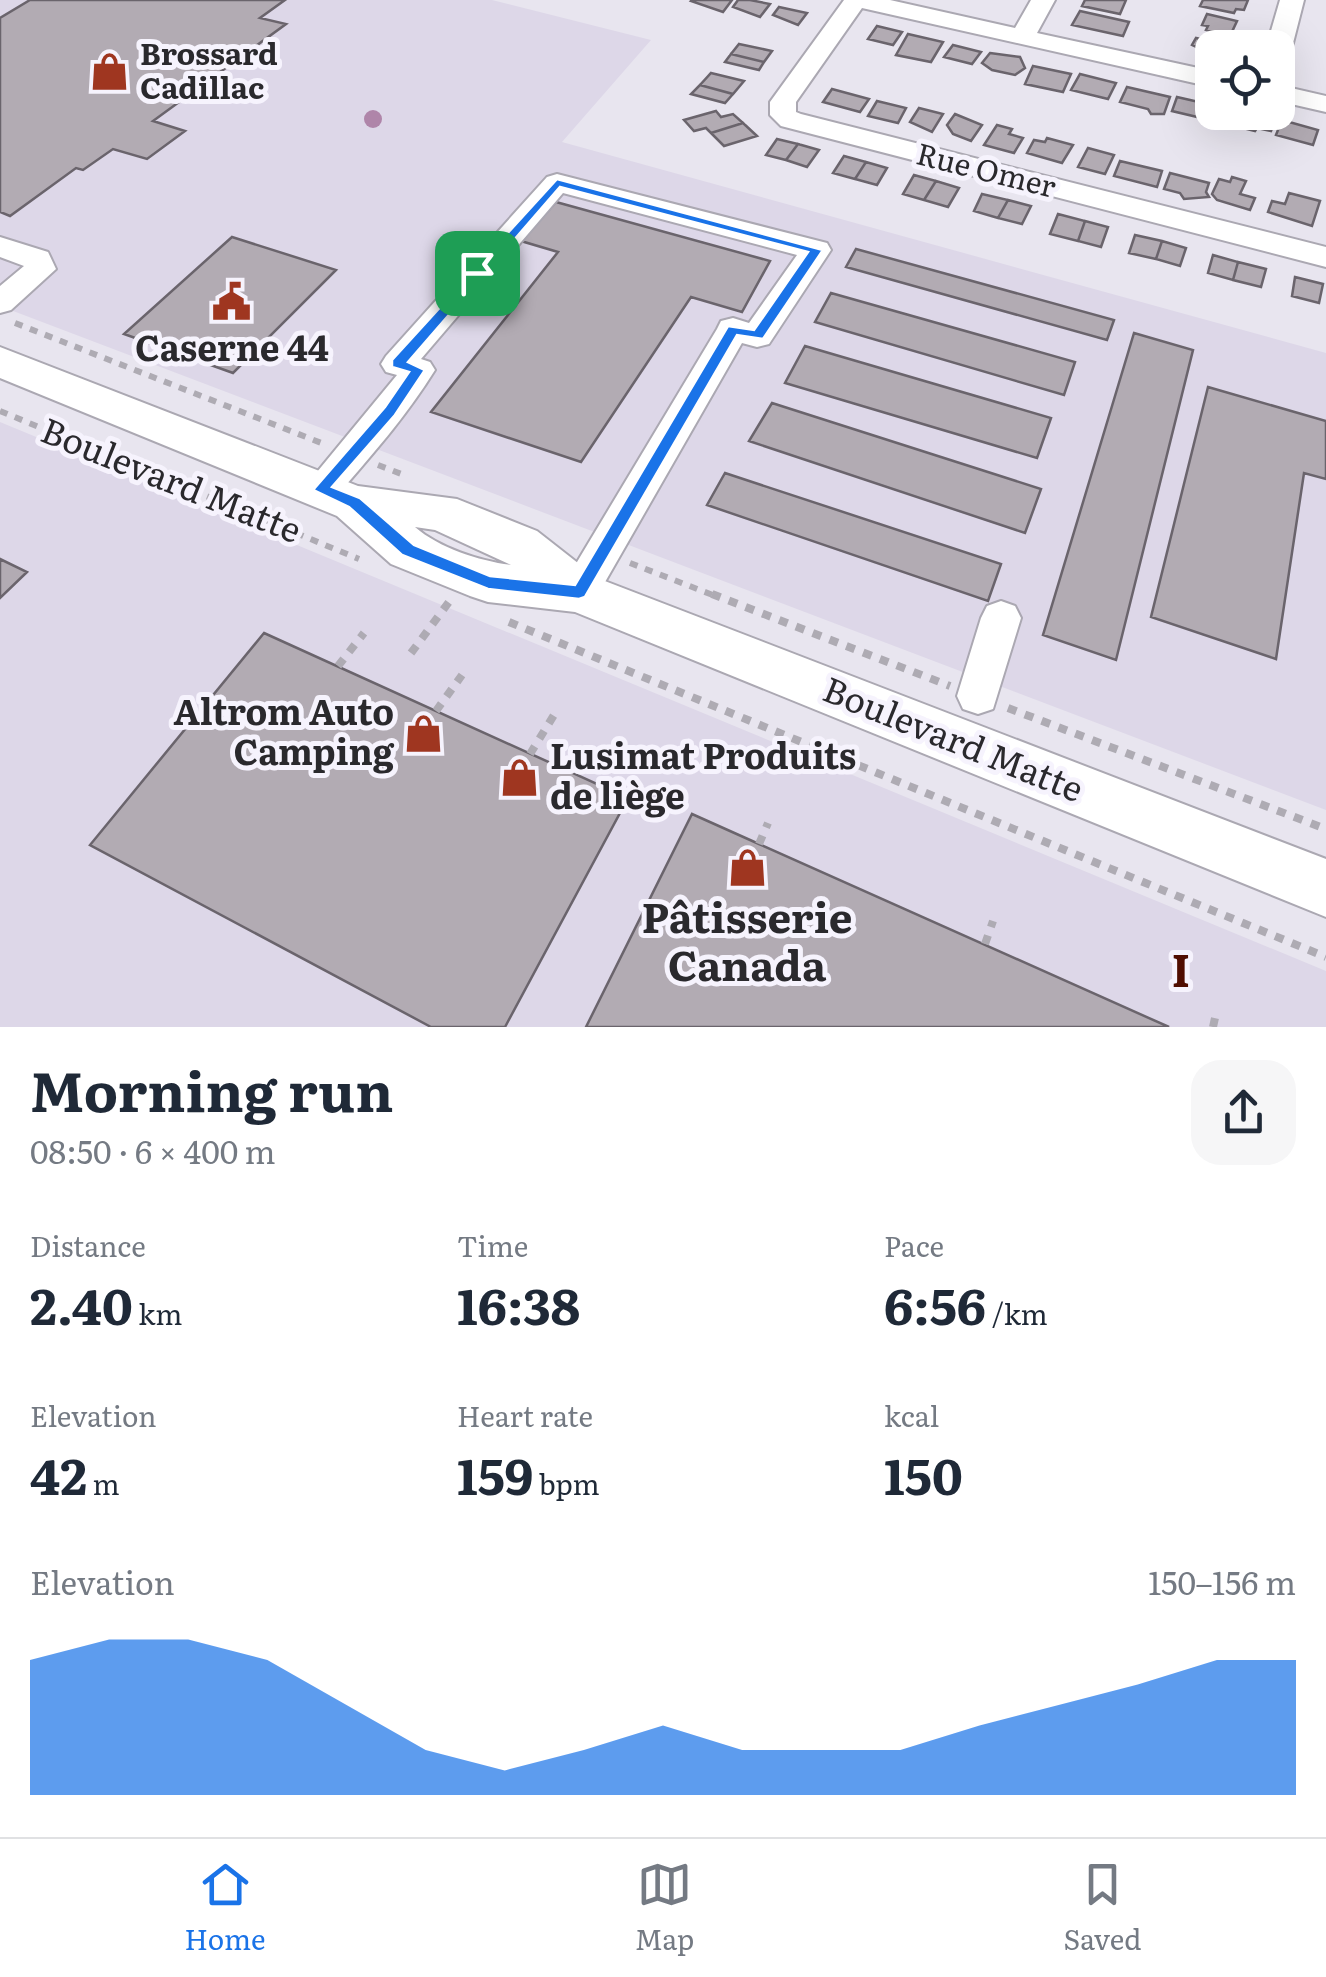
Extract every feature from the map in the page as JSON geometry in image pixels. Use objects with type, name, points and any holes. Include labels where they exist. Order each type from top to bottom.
[{"type":"main road","name":"Boulevard Matte","points":[[3,328],[338,496],[408,550],[488,582],[579,592],[1326,888]]},
{"type":"street","points":[[857,0],[1195,76]]},
{"type":"street","name":"Rue Omer","points":[[857,0],[783,102],[783,115],[791,120],[1326,257]]},
{"type":"street","points":[[1022,38],[1043,0]]},
{"type":"street","points":[[1284,30],[1292,0]]},
{"type":"street","points":[[1295,98],[1326,104]]},
{"type":"street","points":[[338,496],[418,370],[398,364],[557,183],[816,250],[758,336],[733,329],[579,592]]},
{"type":"street","points":[[0,246],[37,260],[40,270],[3,328]]},
{"type":"street","points":[[976,696],[1000,618]]},
{"type":"path","points":[[3,328],[325,444]]},
{"type":"path","name":"Boulevard Matte","points":[[0,411],[342,552]]},
{"type":"path","name":"Boulevard Matte","points":[[639,567],[1326,829]]},
{"type":"path","points":[[412,653],[452,598]]},
{"type":"path","points":[[338,666],[364,633]]},
{"type":"path","points":[[436,712],[462,675]]},
{"type":"path","name":"Boulevard Matte","points":[[674,688],[1326,957]]},
{"type":"path","points":[[530,754],[554,714]]},
{"type":"path","points":[[759,844],[768,823]]},
{"type":"path","points":[[984,944],[993,921]]},
{"type":"shaded area","points":[[0,0],[492,0],[651,40],[562,142],[1326,353],[1326,810],[0,306]]},
{"type":"shaded area","points":[[0,422],[1326,971],[1326,1027],[0,1027]]},
{"type":"building","name":"Brossard Cadillac","points":[[30,0],[285,0],[260,18],[286,24],[153,121],[185,131],[147,159],[113,149],[83,170],[76,168],[10,216],[0,212],[0,18]]},
{"type":"building","points":[[692,0],[732,0],[723,12],[691,1]]},
{"type":"building","points":[[738,0],[770,4],[760,17],[733,7]]},
{"type":"building","points":[[1085,0],[1126,0],[1120,14],[1082,6]]},
{"type":"building","points":[[1203,0],[1248,0],[1244,10],[1236,9],[1234,13],[1200,6]]},
{"type":"building","points":[[779,7],[807,13],[798,25],[773,15]]},
{"type":"building","points":[[1080,11],[1129,22],[1123,36],[1072,25]]},
{"type":"building","points":[[1207,14],[1237,21],[1233,30],[1206,30],[1208,26],[1202,25]]},
{"type":"building","points":[[877,26],[902,32],[893,45],[868,39]]},
{"type":"building","points":[[908,34],[943,42],[931,62],[896,55]]},
{"type":"building","points":[[739,44],[772,51],[764,62],[731,54]]},
{"type":"building","points":[[953,45],[981,52],[972,64],[944,57]]},
{"type":"building","points":[[990,53],[1020,57],[1025,68],[1015,75],[992,70],[982,63]]},
{"type":"building","points":[[731,54],[764,62],[759,70],[725,62]]},
{"type":"building","points":[[1033,66],[1071,74],[1063,92],[1025,84]]},
{"type":"building","points":[[711,73],[744,81],[733,94],[700,85]]},
{"type":"building","points":[[1080,74],[1116,83],[1108,99],[1071,90]]},
{"type":"building","points":[[700,85],[733,94],[725,103],[691,94]]},
{"type":"building","points":[[1127,87],[1170,97],[1164,114],[1151,114],[1148,109],[1120,102]]},
{"type":"building","points":[[832,89],[869,99],[860,112],[823,102]]},
{"type":"building","points":[[1177,97],[1195,101],[1195,116],[1172,111]]},
{"type":"building","points":[[877,101],[906,108],[898,123],[868,116]]},
{"type":"building","points":[[919,108],[943,114],[932,132],[910,122]]},
{"type":"building","points":[[716,111],[721,117],[733,114],[743,123],[711,133],[706,128],[694,131],[684,120]]},
{"type":"building","points":[[955,114],[982,125],[971,141],[953,134],[947,125]]},
{"type":"building","points":[[743,123],[757,136],[724,146],[711,133]]},
{"type":"building","points":[[1295,124],[1318,130],[1313,145],[1276,135],[1278,130],[1295,130]]},
{"type":"building","points":[[997,125],[1012,129],[1009,134],[1023,138],[1014,153],[984,145]]},
{"type":"building","points":[[1047,138],[1073,145],[1062,163],[1027,153],[1034,140],[1045,142]]},
{"type":"building","points":[[777,139],[798,144],[786,160],[766,155]]},
{"type":"building","points":[[798,144],[819,150],[807,167],[786,160]]},
{"type":"building","points":[[1088,148],[1114,155],[1105,174],[1078,167]]},
{"type":"building","points":[[844,156],[866,162],[855,179],[833,173]]},
{"type":"building","points":[[1120,161],[1162,171],[1157,187],[1114,176]]},
{"type":"building","points":[[866,162],[887,168],[877,185],[855,179]]},
{"type":"building","points":[[1170,173],[1209,183],[1209,197],[1184,199],[1180,193],[1164,189]]},
{"type":"building","points":[[914,175],[936,181],[924,200],[903,194]]},
{"type":"building","points":[[1232,177],[1246,181],[1240,194],[1255,198],[1250,210],[1217,200],[1212,194],[1219,179],[1230,182]]},
{"type":"building","points":[[936,181],[959,188],[948,207],[924,200]]},
{"type":"building","points":[[1289,193],[1320,201],[1312,226],[1268,212],[1272,201],[1285,204]]},
{"type":"building","points":[[982,194],[1008,200],[998,218],[974,211]]},
{"type":"building","points":[[1008,200],[1031,206],[1022,224],[998,218]]},
{"type":"building","points":[[556,202],[770,261],[742,312],[691,297],[581,462],[431,412],[558,252],[521,241]]},
{"type":"building","points":[[1058,214],[1085,221],[1078,241],[1050,234]]},
{"type":"building","points":[[1085,221],[1108,227],[1101,247],[1078,241]]},
{"type":"building","points":[[1135,235],[1162,241],[1156,259],[1129,253]]},
{"type":"building","name":"Caserne 44","points":[[232,237],[336,270],[233,373],[124,334]]},
{"type":"building","points":[[1162,241],[1186,248],[1180,266],[1156,259]]},
{"type":"building","points":[[856,249],[1114,320],[1107,340],[846,267]]},
{"type":"building","points":[[1213,255],[1238,262],[1233,280],[1208,273]]},
{"type":"building","points":[[1238,262],[1266,269],[1261,287],[1233,280]]},
{"type":"building","points":[[1295,277],[1323,284],[1319,303],[1292,296]]},
{"type":"building","points":[[831,293],[1075,362],[1064,395],[815,322]]},
{"type":"building","points":[[1134,333],[1193,350],[1116,660],[1043,635]]},
{"type":"building","points":[[805,346],[1051,418],[1037,458],[785,383]]},
{"type":"building","points":[[1208,387],[1326,421],[1326,479],[1304,473],[1276,659],[1151,617]]},
{"type":"building","points":[[772,403],[1041,489],[1025,533],[749,441]]},
{"type":"building","points":[[725,473],[1001,564],[988,601],[707,505]]},
{"type":"building","points":[[0,559],[27,572],[0,598]]},
{"type":"building","points":[[264,633],[628,798],[505,1027],[431,1027],[90,845]]},
{"type":"building","points":[[692,814],[759,844],[1169,1027],[586,1027]]},
{"type":"place","name":"Brossard Cadillac","points":[[110,72]]},
{"type":"place","name":"Caserne 44","points":[[232,302]]},
{"type":"place","name":"Altrom Auto Camping","points":[[424,733]]},
{"type":"place","name":"Lusimat Produits de liège","points":[[520,777]]},
{"type":"place","name":"Pâtisserie Canada","points":[[747,867]]},
{"type":"district","name":"I","points":[[1181,971]]},
{"type":"route","points":[[557,183],[816,250],[758,336],[733,329],[636,501],[579,592],[488,582],[408,550],[354,503],[321,490],[390,411],[418,370],[398,364],[477,273],[557,183]]}]
